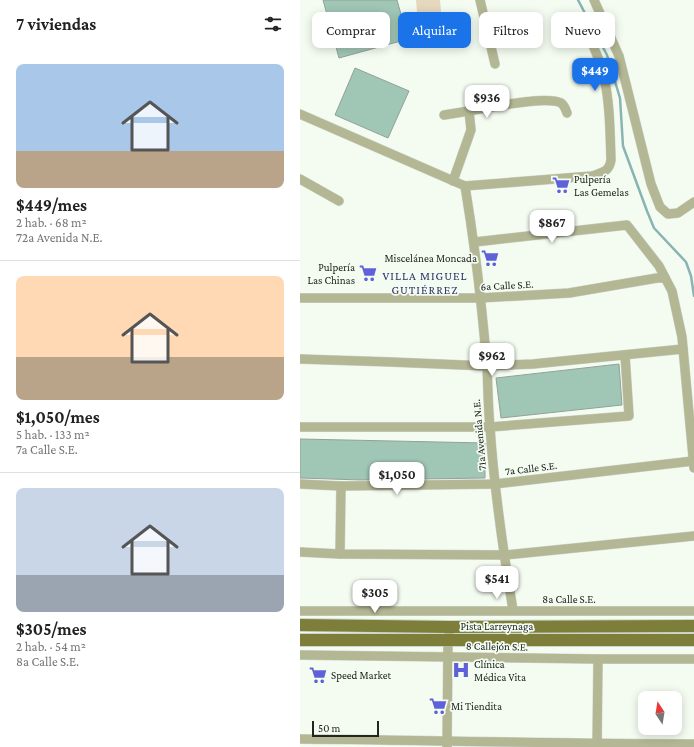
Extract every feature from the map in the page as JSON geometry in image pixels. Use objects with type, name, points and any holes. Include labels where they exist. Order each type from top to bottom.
[{"type":"main road","name":"Pista Larreynaga","points":[[300,625],[450,627],[694,626]]},
{"type":"main road","name":"Pista Larreynaga","points":[[300,640],[694,640]]},
{"type":"street","points":[[480,0],[495,64]]},
{"type":"street","points":[[594,0],[619,56],[651,184],[660,207],[668,214],[678,213],[694,202]]},
{"type":"street","points":[[300,115],[465,186],[592,176],[604,172],[610,167],[611,160],[608,102],[603,73],[594,48]]},
{"type":"street","points":[[444,115],[538,100],[561,103],[567,114]]},
{"type":"street","points":[[453,181],[471,130],[469,111]]},
{"type":"street","points":[[300,179],[340,201]]},
{"type":"street","name":"71a Avenida N.E.","points":[[465,186],[474,242],[480,298],[495,484],[513,610]]},
{"type":"street","points":[[474,242],[627,225],[659,266],[672,291],[682,337],[693,464]]},
{"type":"street","name":"6a Calle S.E.","points":[[300,298],[480,298],[569,293],[656,278],[666,278]]},
{"type":"street","points":[[300,359],[486,366],[532,364],[683,349]]},
{"type":"street","points":[[300,427],[490,427],[629,416],[625,355]]},
{"type":"street","name":"7a Calle S.E.","points":[[300,484],[340,486],[495,484],[693,464]]},
{"type":"street","points":[[340,486],[340,554]]},
{"type":"street","points":[[300,552],[340,554],[505,555],[694,536]]},
{"type":"street","name":"8a Calle S.E.","points":[[300,611],[694,611]]},
{"type":"street","points":[[447,744],[448,640],[450,627]]},
{"type":"street","name":"8 Callejón S.E.","points":[[300,655],[694,659]]},
{"type":"street","points":[[597,746],[598,659]]},
{"type":"street","points":[[300,739],[447,744],[597,746],[694,744]]},
{"type":"shaded area","points":[[416,0],[440,0],[441,12],[417,12]]},
{"type":"building","points":[[323,0],[397,0],[400,12],[398,12],[398,42],[390,44],[390,12],[326,12]]},
{"type":"building","points":[[336,48],[375,48],[339,58]]},
{"type":"building","points":[[355,68],[409,91],[388,138],[335,115]]},
{"type":"building","points":[[619,364],[622,405],[501,418],[496,378]]},
{"type":"building","points":[[300,439],[485,443],[485,478],[361,480],[300,478]]},
{"type":"waterway","points":[[578,0],[607,55],[620,98],[623,146],[647,211],[654,228],[686,262],[691,276],[694,296]]},
{"type":"place","name":"Pulpería Las Gemelas","points":[[561,185]]},
{"type":"place","name":"Miscelánea Moncada","points":[[490,258]]},
{"type":"place","name":"Pulpería Las Chinas","points":[[368,273]]},
{"type":"place","name":"Clínica Médica Vita","points":[[461,670]]},
{"type":"place","name":"Speed Market","points":[[318,675]]},
{"type":"place","name":"Mi Tiendita","points":[[438,706]]},
{"type":"district","name":"VILLA MIGUEL GUTIÉRREZ","points":[[425,283]]}]
